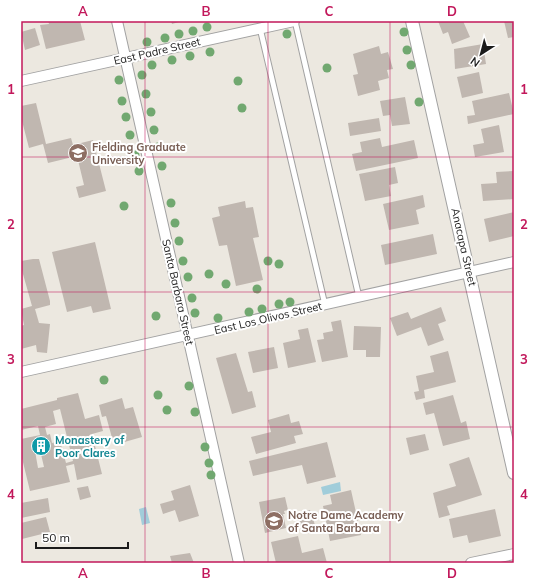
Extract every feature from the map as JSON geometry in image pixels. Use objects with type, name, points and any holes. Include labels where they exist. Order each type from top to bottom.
[{"type":"street","name":"Santa Barbara Street","points":[[117,21],[239,563]]},
{"type":"street","name":"East Padre Street","points":[[21,81],[126,58],[263,25],[295,21]]},
{"type":"street","name":"Anacapa Street","points":[[412,21],[514,473]]},
{"type":"street","name":"East Los Olivos Street","points":[[21,372],[514,262]]},
{"type":"street","points":[[471,563],[514,554]]},
{"type":"lane","points":[[295,21],[359,297]]},
{"type":"lane","points":[[263,25],[325,305]]},
{"type":"water","points":[[340,482],[341,491],[323,495],[321,487]]},
{"type":"water","points":[[146,507],[150,523],[142,525],[139,509]]},
{"type":"building","points":[[48,21],[80,21],[85,40],[46,49],[40,25],[49,24]]},
{"type":"building","points":[[171,21],[182,21],[172,24]]},
{"type":"building","points":[[438,21],[463,21],[470,37],[452,44],[448,32],[443,34]]},
{"type":"building","points":[[504,21],[514,21],[514,37],[508,38]]},
{"type":"building","points":[[35,28],[40,45],[25,50],[21,32]]},
{"type":"building","points":[[483,44],[486,64],[455,69],[454,49]]},
{"type":"building","points":[[379,46],[381,54],[388,52],[393,69],[387,70],[389,78],[378,81],[380,90],[358,96],[353,75],[358,74],[353,54]]},
{"type":"building","points":[[479,72],[483,93],[462,98],[457,77]]},
{"type":"building","points":[[509,93],[514,114],[468,124],[467,116],[475,115],[472,101]]},
{"type":"building","points":[[405,97],[410,124],[392,126],[390,115],[383,116],[380,101]]},
{"type":"building","points":[[36,103],[46,144],[71,138],[73,145],[93,140],[106,191],[79,198],[76,187],[84,185],[77,156],[48,163],[43,144],[29,148],[21,117],[21,106]]},
{"type":"building","points":[[379,118],[381,131],[350,136],[348,123]]},
{"type":"building","points":[[499,125],[504,152],[475,157],[473,145],[484,143],[481,129]]},
{"type":"building","points":[[380,138],[382,147],[414,140],[418,158],[356,171],[352,154],[362,152],[360,142]]},
{"type":"building","points":[[395,167],[398,183],[389,185],[391,196],[365,201],[359,174]]},
{"type":"building","points":[[514,171],[514,199],[483,201],[481,184],[497,183],[496,172]]},
{"type":"building","points":[[423,195],[425,207],[416,210],[419,224],[389,230],[383,204]]},
{"type":"building","points":[[245,201],[246,208],[253,207],[259,237],[253,238],[263,280],[236,286],[227,245],[219,246],[212,218],[220,216],[218,207]]},
{"type":"building","points":[[514,212],[514,236],[489,242],[484,219]]},
{"type":"building","points":[[433,234],[437,254],[385,265],[381,245]]},
{"type":"building","points":[[95,242],[111,309],[93,313],[91,306],[67,312],[52,252]]},
{"type":"building","points":[[39,259],[50,301],[50,305],[35,309],[39,323],[50,324],[47,353],[37,352],[36,345],[21,349],[21,326],[24,325],[21,309],[32,306],[21,267],[21,261]]},
{"type":"building","points":[[441,307],[446,321],[438,324],[444,340],[428,346],[421,327],[397,336],[390,318],[408,312],[411,319]]},
{"type":"building","points":[[341,320],[348,357],[322,362],[317,340],[324,339],[323,333],[333,331],[331,322]]},
{"type":"building","points":[[354,326],[381,327],[380,357],[366,357],[366,350],[353,350]]},
{"type":"building","points":[[308,328],[316,362],[288,368],[283,343],[300,339],[298,330]]},
{"type":"building","points":[[274,347],[278,368],[253,373],[248,352]]},
{"type":"building","points":[[448,351],[456,382],[424,390],[425,398],[416,400],[414,392],[419,391],[416,376],[434,372],[430,356]]},
{"type":"building","points":[[236,353],[248,392],[252,391],[256,407],[232,414],[216,358]]},
{"type":"building","name":"Monastery of Poor Clares","points":[[78,393],[85,419],[99,415],[103,431],[92,434],[102,474],[77,480],[74,464],[66,466],[70,482],[30,491],[21,454],[21,439],[40,435],[38,426],[21,430],[21,409],[57,400],[57,398]],"holes":[[[60,409],[73,461],[66,463],[60,441],[52,443],[50,434],[47,435],[45,427],[56,424],[53,411]],[[40,450],[44,467],[38,468],[35,451]]]},
{"type":"building","points":[[453,395],[461,423],[466,421],[470,439],[443,446],[434,413],[426,415],[423,403]]},
{"type":"building","points":[[122,398],[125,409],[133,407],[142,437],[114,445],[106,416],[102,417],[99,405]]},
{"type":"building","points":[[289,414],[291,423],[299,421],[303,434],[294,436],[296,443],[256,454],[251,437],[271,432],[268,420]]},
{"type":"building","points":[[425,434],[429,450],[410,455],[406,438]]},
{"type":"building","points":[[327,442],[336,477],[307,484],[302,465],[253,476],[249,461]]},
{"type":"building","points":[[469,457],[482,495],[447,506],[450,515],[439,518],[433,493],[456,486],[449,464]]},
{"type":"building","points":[[190,485],[199,516],[179,522],[175,510],[163,514],[160,504],[174,500],[171,491]]},
{"type":"building","points":[[88,486],[91,497],[80,500],[77,488]]},
{"type":"building","points":[[351,490],[361,535],[330,541],[323,506],[332,504],[330,495]]},
{"type":"building","name":"Notre Dame Academy of Santa Barbara","points":[[285,497],[288,510],[284,511],[285,514],[283,514],[286,528],[265,533],[259,502]]},
{"type":"building","points":[[48,498],[50,512],[21,518],[21,503]]},
{"type":"building","points":[[495,509],[501,536],[469,543],[467,535],[453,538],[449,519]]},
{"type":"building","points":[[310,510],[315,525],[302,530],[296,515]]},
{"type":"building","points":[[46,517],[50,532],[22,539],[21,523]]},
{"type":"building","points":[[298,536],[302,553],[323,548],[327,563],[276,563],[271,542]]},
{"type":"building","points":[[190,553],[194,563],[172,563],[170,556]]},
{"type":"place","name":"Fielding Graduate University","points":[[78,153]]},
{"type":"place","name":"Monastery of Poor Clares","points":[[41,446]]},
{"type":"place","name":"Notre Dame Academy of Santa Barbara","points":[[274,521]]}]
